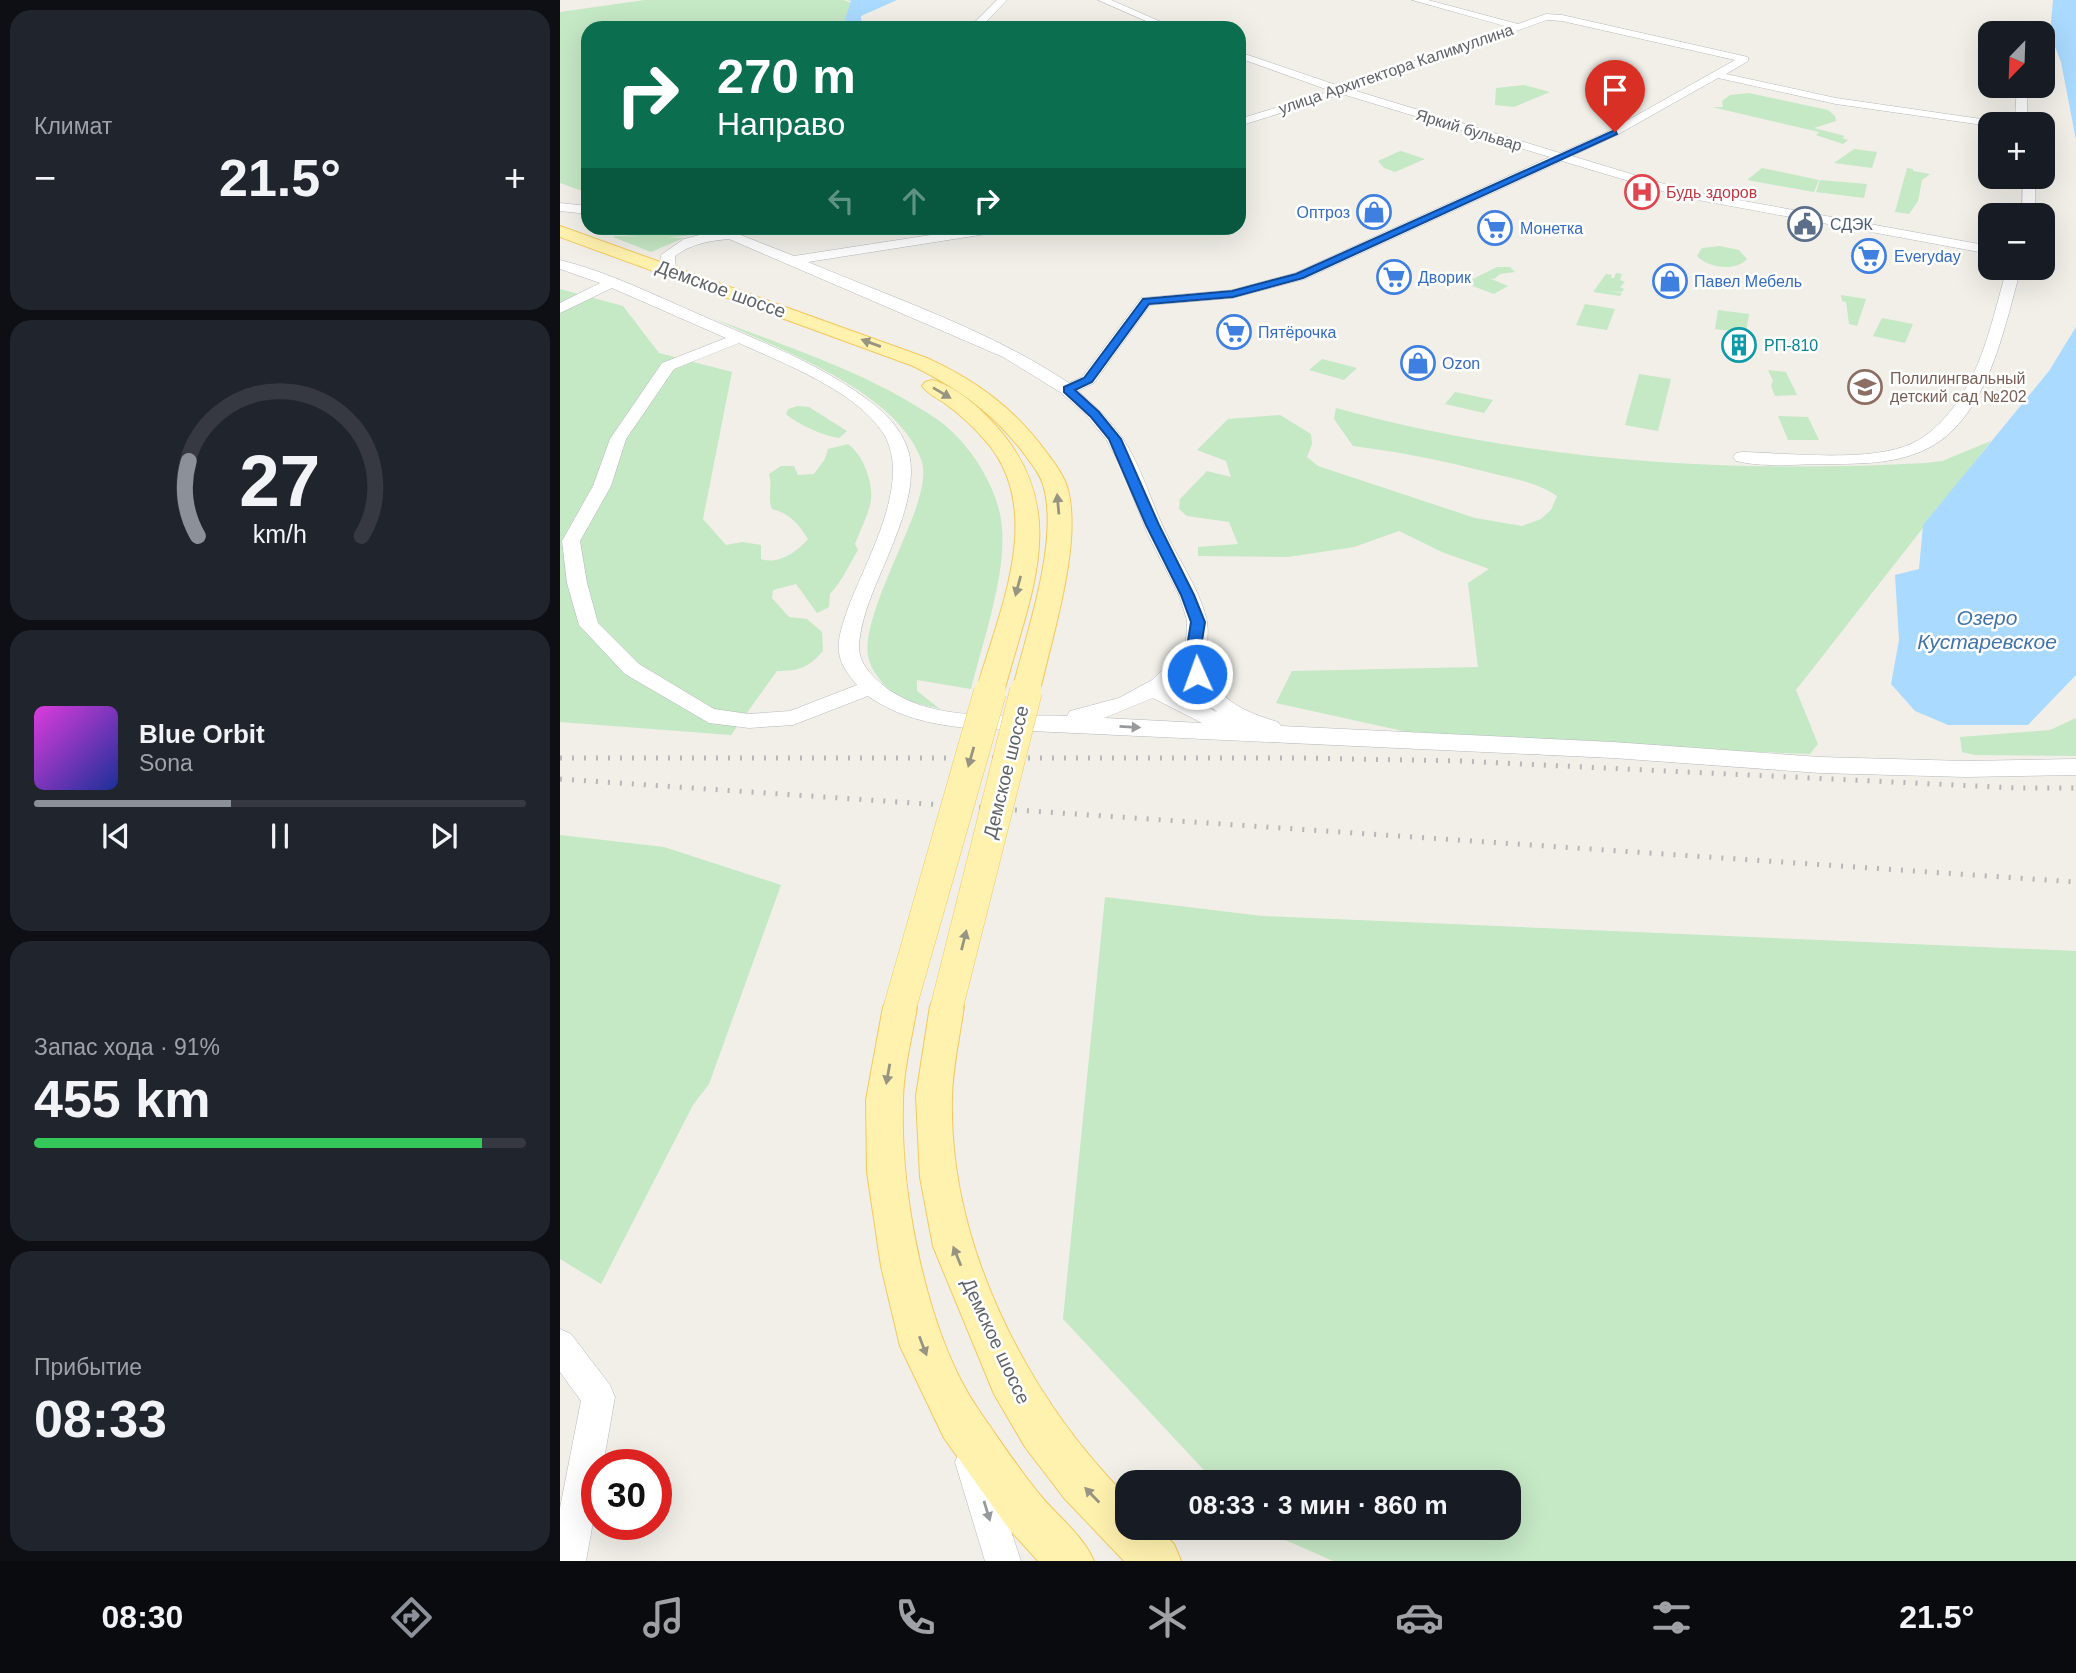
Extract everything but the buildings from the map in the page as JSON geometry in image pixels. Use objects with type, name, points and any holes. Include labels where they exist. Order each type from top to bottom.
[{"type":"main road","name":"Демское шоссе","points":[[560,231],[920,362],[957,379],[1007,416],[1049,473],[1056,491],[1059,523],[1051,578],[1026,691],[947,1006],[934,1096],[939,1177],[953,1246],[1009,1378],[1041,1431],[1080,1482],[1157,1561]]},
{"type":"main road","name":"Демское шоссе","points":[[560,241],[891,367],[949,396],[976,418],[1004,448],[1020,481],[1028,517],[1025,557],[990,692],[900,1007],[884,1100],[888,1185],[901,1266],[921,1346],[960,1422],[1026,1513],[1070,1561]]},
{"type":"street","points":[[981,21],[1002,0]]},
{"type":"street","points":[[1103,0],[1153,21]]},
{"type":"street","points":[[1417,0],[1518,27]]},
{"type":"street","name":"улица Архитектора Калимуллина","points":[[1246,121],[1341,90],[1542,18],[1553,17],[1744,59],[1717,75]]},
{"type":"street","name":"Яркий бульвар","points":[[1246,57],[1341,90],[1561,158],[1709,200],[1978,248]]},
{"type":"street","points":[[1068,390],[1088,380],[1146,301],[1233,294],[1300,276],[1612,134],[1717,75],[1836,101],[1978,121]]},
{"type":"street","points":[[560,207],[581,209]]},
{"type":"street","points":[[669,270],[667,255],[690,241],[729,235],[750,242]]},
{"type":"street","points":[[731,235],[1002,350],[1068,390],[1095,414],[1115,439],[1198,622],[1194,647],[1197,674],[1213,698],[1236,715],[1303,737]]},
{"type":"street","points":[[793,260],[954,235]]},
{"type":"street","points":[[560,264],[740,338],[836,386],[864,405],[884,424],[897,443],[903,468],[900,499],[854,622],[849,648],[854,667],[869,688],[913,713],[960,720],[1613,750],[1820,765],[1966,769],[2076,767]]},
{"type":"street","points":[[1742,457],[1815,459],[1887,456],[1909,451],[1925,443],[1954,417],[1979,378],[2010,280]]},
{"type":"street","points":[[560,309],[611,283]]},
{"type":"street","points":[[740,338],[668,366],[618,439],[602,486],[566,542],[589,625],[632,669],[709,716],[749,720],[793,718],[869,688]]},
{"type":"street","points":[[1037,722],[1101,712],[1139,697],[1172,676],[1194,647]]},
{"type":"street","points":[[1152,689],[1209,717],[1262,731],[1303,737]]},
{"type":"street","points":[[560,1346],[598,1397],[568,1561]]},
{"type":"street","points":[[960,1422],[1003,1561]]},
{"type":"green space","points":[[645,0],[844,0],[867,8],[858,21],[581,21],[581,190],[560,183],[560,12]]},
{"type":"green space","points":[[1524,85],[1550,92],[1514,107],[1495,105],[1496,88]]},
{"type":"green space","points":[[1749,93],[1828,110],[1835,116],[1836,121],[1814,128],[1845,136],[1842,138],[1848,140],[1843,144],[1816,135],[1819,132],[1712,107],[1723,107],[1722,101],[1730,95]]},
{"type":"green space","points":[[1854,149],[1877,152],[1872,168],[1834,163]]},
{"type":"green space","points":[[1400,151],[1425,159],[1395,172],[1384,168],[1378,161]]},
{"type":"green space","points":[[1762,168],[1819,180],[1814,192],[1747,180]]},
{"type":"green space","points":[[1907,168],[1930,174],[1922,180],[1918,201],[1909,214],[1895,212]]},
{"type":"green space","points":[[1820,180],[1867,184],[1864,198],[1816,192]]},
{"type":"green space","points":[[621,235],[688,235],[681,236]]},
{"type":"green space","points":[[613,237],[684,238],[651,252]]},
{"type":"green space","points":[[1720,246],[1739,250],[1747,259],[1736,266],[1722,267],[1714,266],[1697,256],[1702,248]]},
{"type":"green space","points":[[1497,267],[1510,267],[1515,272],[1489,278],[1508,286],[1494,294],[1465,283]]},
{"type":"green space","points":[[1616,273],[1622,274],[1620,280],[1625,282],[1620,287],[1624,289],[1622,292],[1609,291],[1622,293],[1620,296],[1593,292],[1606,274],[1614,278]]},
{"type":"green space","points":[[560,289],[623,306],[659,353],[732,372],[703,519],[726,545],[742,542],[761,545],[761,559],[774,560],[793,553],[808,539],[793,520],[772,509],[769,474],[781,466],[794,466],[798,475],[814,474],[825,459],[828,449],[848,444],[866,469],[871,500],[855,544],[858,550],[830,594],[829,607],[817,613],[796,584],[773,590],[772,598],[789,617],[807,619],[822,632],[823,651],[803,667],[777,671],[731,735],[560,722]]},
{"type":"green space","points":[[1841,295],[1866,299],[1857,326],[1849,324],[1846,302],[1842,301]]},
{"type":"green space","points":[[1585,304],[1615,309],[1607,330],[1576,325]]},
{"type":"green space","points":[[1718,310],[1749,314],[1746,333],[1715,329]]},
{"type":"green space","points":[[1882,318],[1913,324],[1905,343],[1873,336]]},
{"type":"green space","points":[[715,319],[858,375],[913,404],[950,430],[981,468],[1000,513],[1001,567],[971,689],[917,680],[917,691],[940,709],[911,702],[891,691],[875,672],[868,656],[871,624],[877,605],[915,511],[922,485],[923,465],[908,434],[887,412],[832,374]]},
{"type":"green space","points":[[1322,359],[1357,368],[1344,380],[1309,370]]},
{"type":"green space","points":[[1768,370],[1786,372],[1797,395],[1775,396]]},
{"type":"green space","points":[[1639,374],[1671,379],[1658,431],[1625,425]]},
{"type":"green space","points":[[1455,392],[1493,400],[1484,413],[1445,404]]},
{"type":"green space","points":[[809,407],[847,431],[839,438],[826,435],[786,414],[788,409]]},
{"type":"green space","points":[[1336,408],[1481,441],[1628,460],[1702,464],[1851,466],[1925,463],[1942,461],[1991,441],[1796,690],[1818,744],[1810,754],[1439,739],[1276,703],[1292,671],[1478,667],[1468,583],[1489,569],[1442,552],[1399,531],[1354,547],[1288,557],[1198,556],[1198,547],[1238,544],[1229,522],[1187,516],[1179,509],[1180,499],[1207,471],[1231,477],[1226,461],[1197,450],[1228,419],[1280,415],[1311,434],[1312,444],[1307,457],[1318,466],[1475,518],[1522,526],[1541,519],[1551,510],[1557,496],[1517,479],[1440,461],[1353,446],[1334,419]]},
{"type":"green space","points":[[1778,416],[1808,417],[1819,440],[1788,440]]},
{"type":"green space","points":[[2076,718],[2076,756],[1975,755],[1962,752],[1960,737],[2050,730]]},
{"type":"green space","points":[[560,835],[664,847],[781,885],[709,1084],[693,1105],[601,1284],[560,1259]]},
{"type":"green space","points":[[1105,897],[1262,916],[2076,951],[2076,1561],[1333,1561],[1285,1540],[1521,1540],[1521,1470],[1204,1470],[1063,1319]]},
{"type":"water","points":[[848,0],[897,0],[861,16],[861,21],[847,21],[845,20],[851,1]]},
{"type":"water","points":[[2053,0],[2076,0],[2076,140],[2061,62],[2055,47],[2055,21],[2051,21]]},
{"type":"water","name":"Озеро Кустаревское","points":[[2076,327],[2076,675],[2028,725],[1948,725],[1915,711],[1891,684],[1899,640],[1895,575],[1919,569],[1923,525],[2049,371]]},
{"type":"railway","points":[[560,758],[1303,758],[1460,761],[2017,788],[2076,788]]},
{"type":"railway","points":[[560,779],[2076,882]]},
{"type":"place","name":"Будь здоров","points":[[1642,192]]},
{"type":"place","name":"Оптроз","points":[[1374,212]]},
{"type":"place","name":"СДЭК","points":[[1805,224]]},
{"type":"place","name":"Монетка","points":[[1495,228]]},
{"type":"place","name":"Everyday","points":[[1869,256]]},
{"type":"place","name":"Дворик","points":[[1394,277]]},
{"type":"place","name":"Павел Мебель","points":[[1670,281]]},
{"type":"place","name":"Пятёрочка","points":[[1234,332]]},
{"type":"place","name":"РП-810","points":[[1739,345]]},
{"type":"place","name":"Ozon","points":[[1418,363]]},
{"type":"place","name":"Полилингвальный детский сад №202","points":[[1865,387]]},
{"type":"route","points":[[1197,674],[1194,647],[1198,622],[1187,595],[1115,439],[1095,414],[1068,390],[1088,380],[1146,301],[1233,294],[1300,276],[1615,132]]}]
